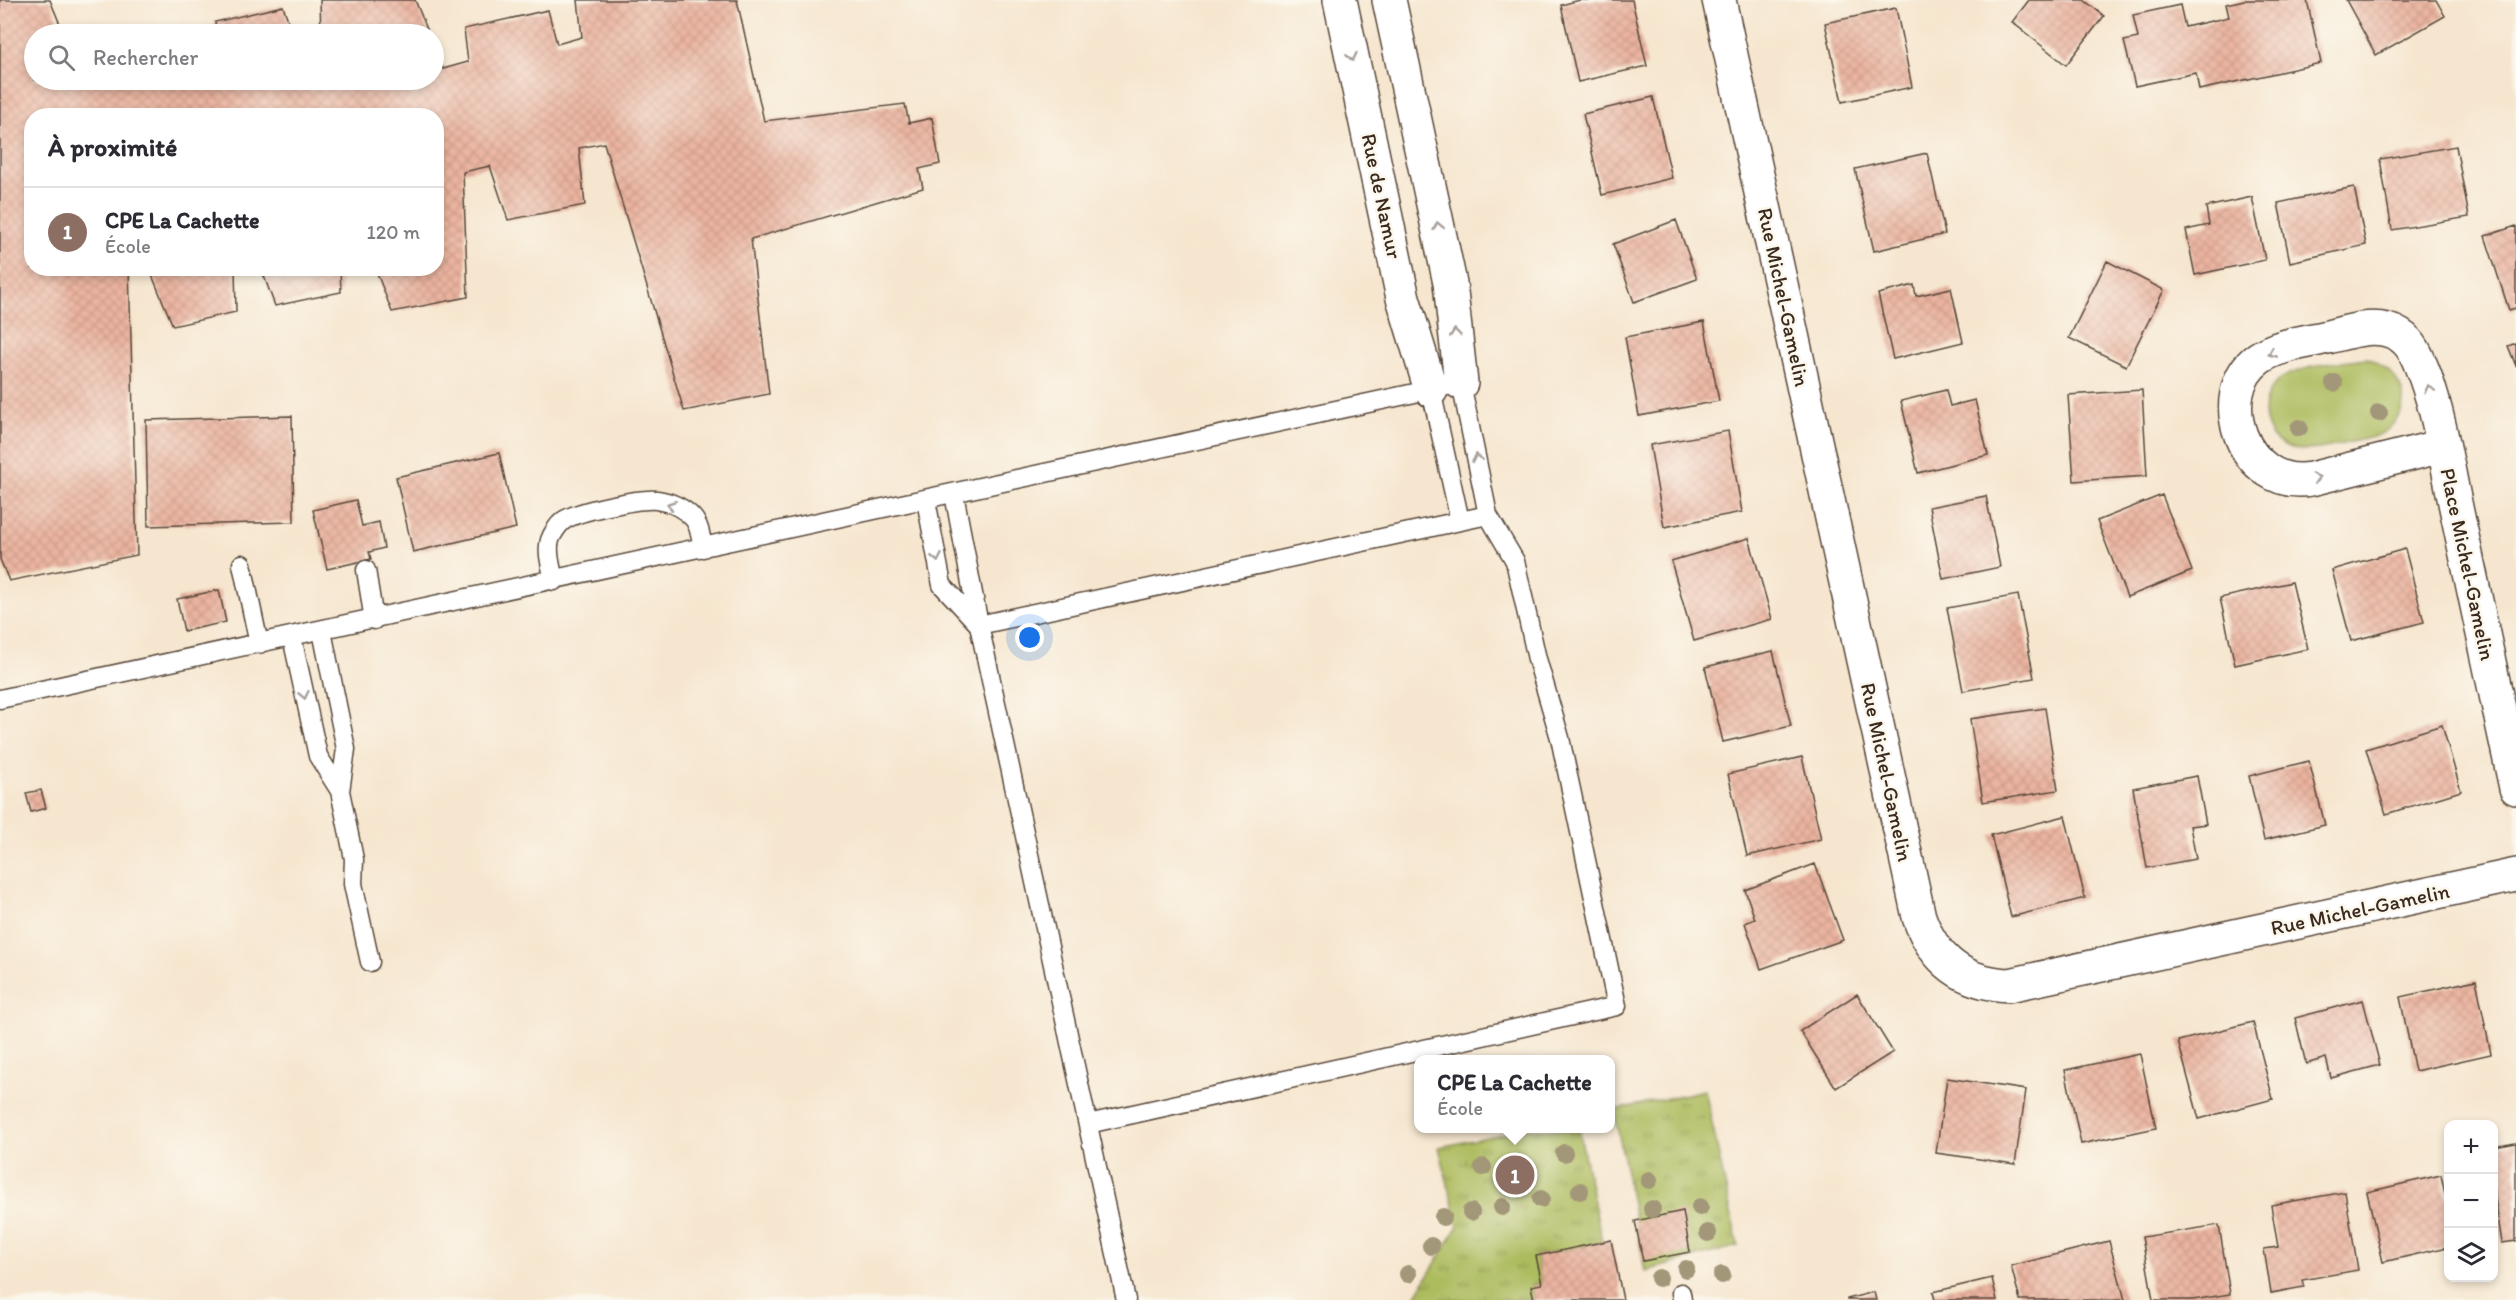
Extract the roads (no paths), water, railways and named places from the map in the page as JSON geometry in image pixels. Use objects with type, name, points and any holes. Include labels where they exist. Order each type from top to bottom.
[{"type":"street","name":"Rue de Namur","points":[[1340,0],[1403,298],[1446,386]]},
{"type":"street","points":[[1389,0],[1450,283],[1446,386]]},
{"type":"street","name":"Rue Michel-Gamelin","points":[[1719,0],[1919,917],[1937,953],[1969,978],[2009,985],[2516,875]]},
{"type":"street","name":"Place Michel-Gamelin","points":[[2442,446],[2311,479],[2300,481],[2278,478],[2259,466],[2246,448],[2236,406],[2240,385],[2250,366],[2259,358],[2279,349],[2354,330],[2368,328],[2389,331],[2406,340],[2418,357],[2426,379],[2442,446],[2516,788]]},
{"type":"lane","points":[[0,699],[292,638],[1446,386]]},
{"type":"lane","points":[[1088,1124],[1617,1006],[1560,738],[1537,659],[1515,561],[1488,515],[1446,386]]},
{"type":"lane","points":[[1446,386],[1460,521]]},
{"type":"lane","points":[[954,494],[979,625],[1126,1300]]},
{"type":"lane","points":[[554,581],[549,547],[551,538],[562,522],[571,517],[615,506],[655,500],[674,504],[694,519],[703,548]]},
{"type":"lane","points":[[926,500],[942,585],[979,625]]},
{"type":"lane","points":[[979,625],[1488,515]]},
{"type":"lane","points":[[242,564],[259,644]]},
{"type":"lane","points":[[366,570],[374,620]]},
{"type":"lane","points":[[322,631],[346,749],[340,791],[354,859],[353,884],[370,962]]},
{"type":"lane","points":[[292,638],[318,756],[340,791]]},
{"type":"place","name":"CPE La Cachette","points":[[1515,1175]]}]
